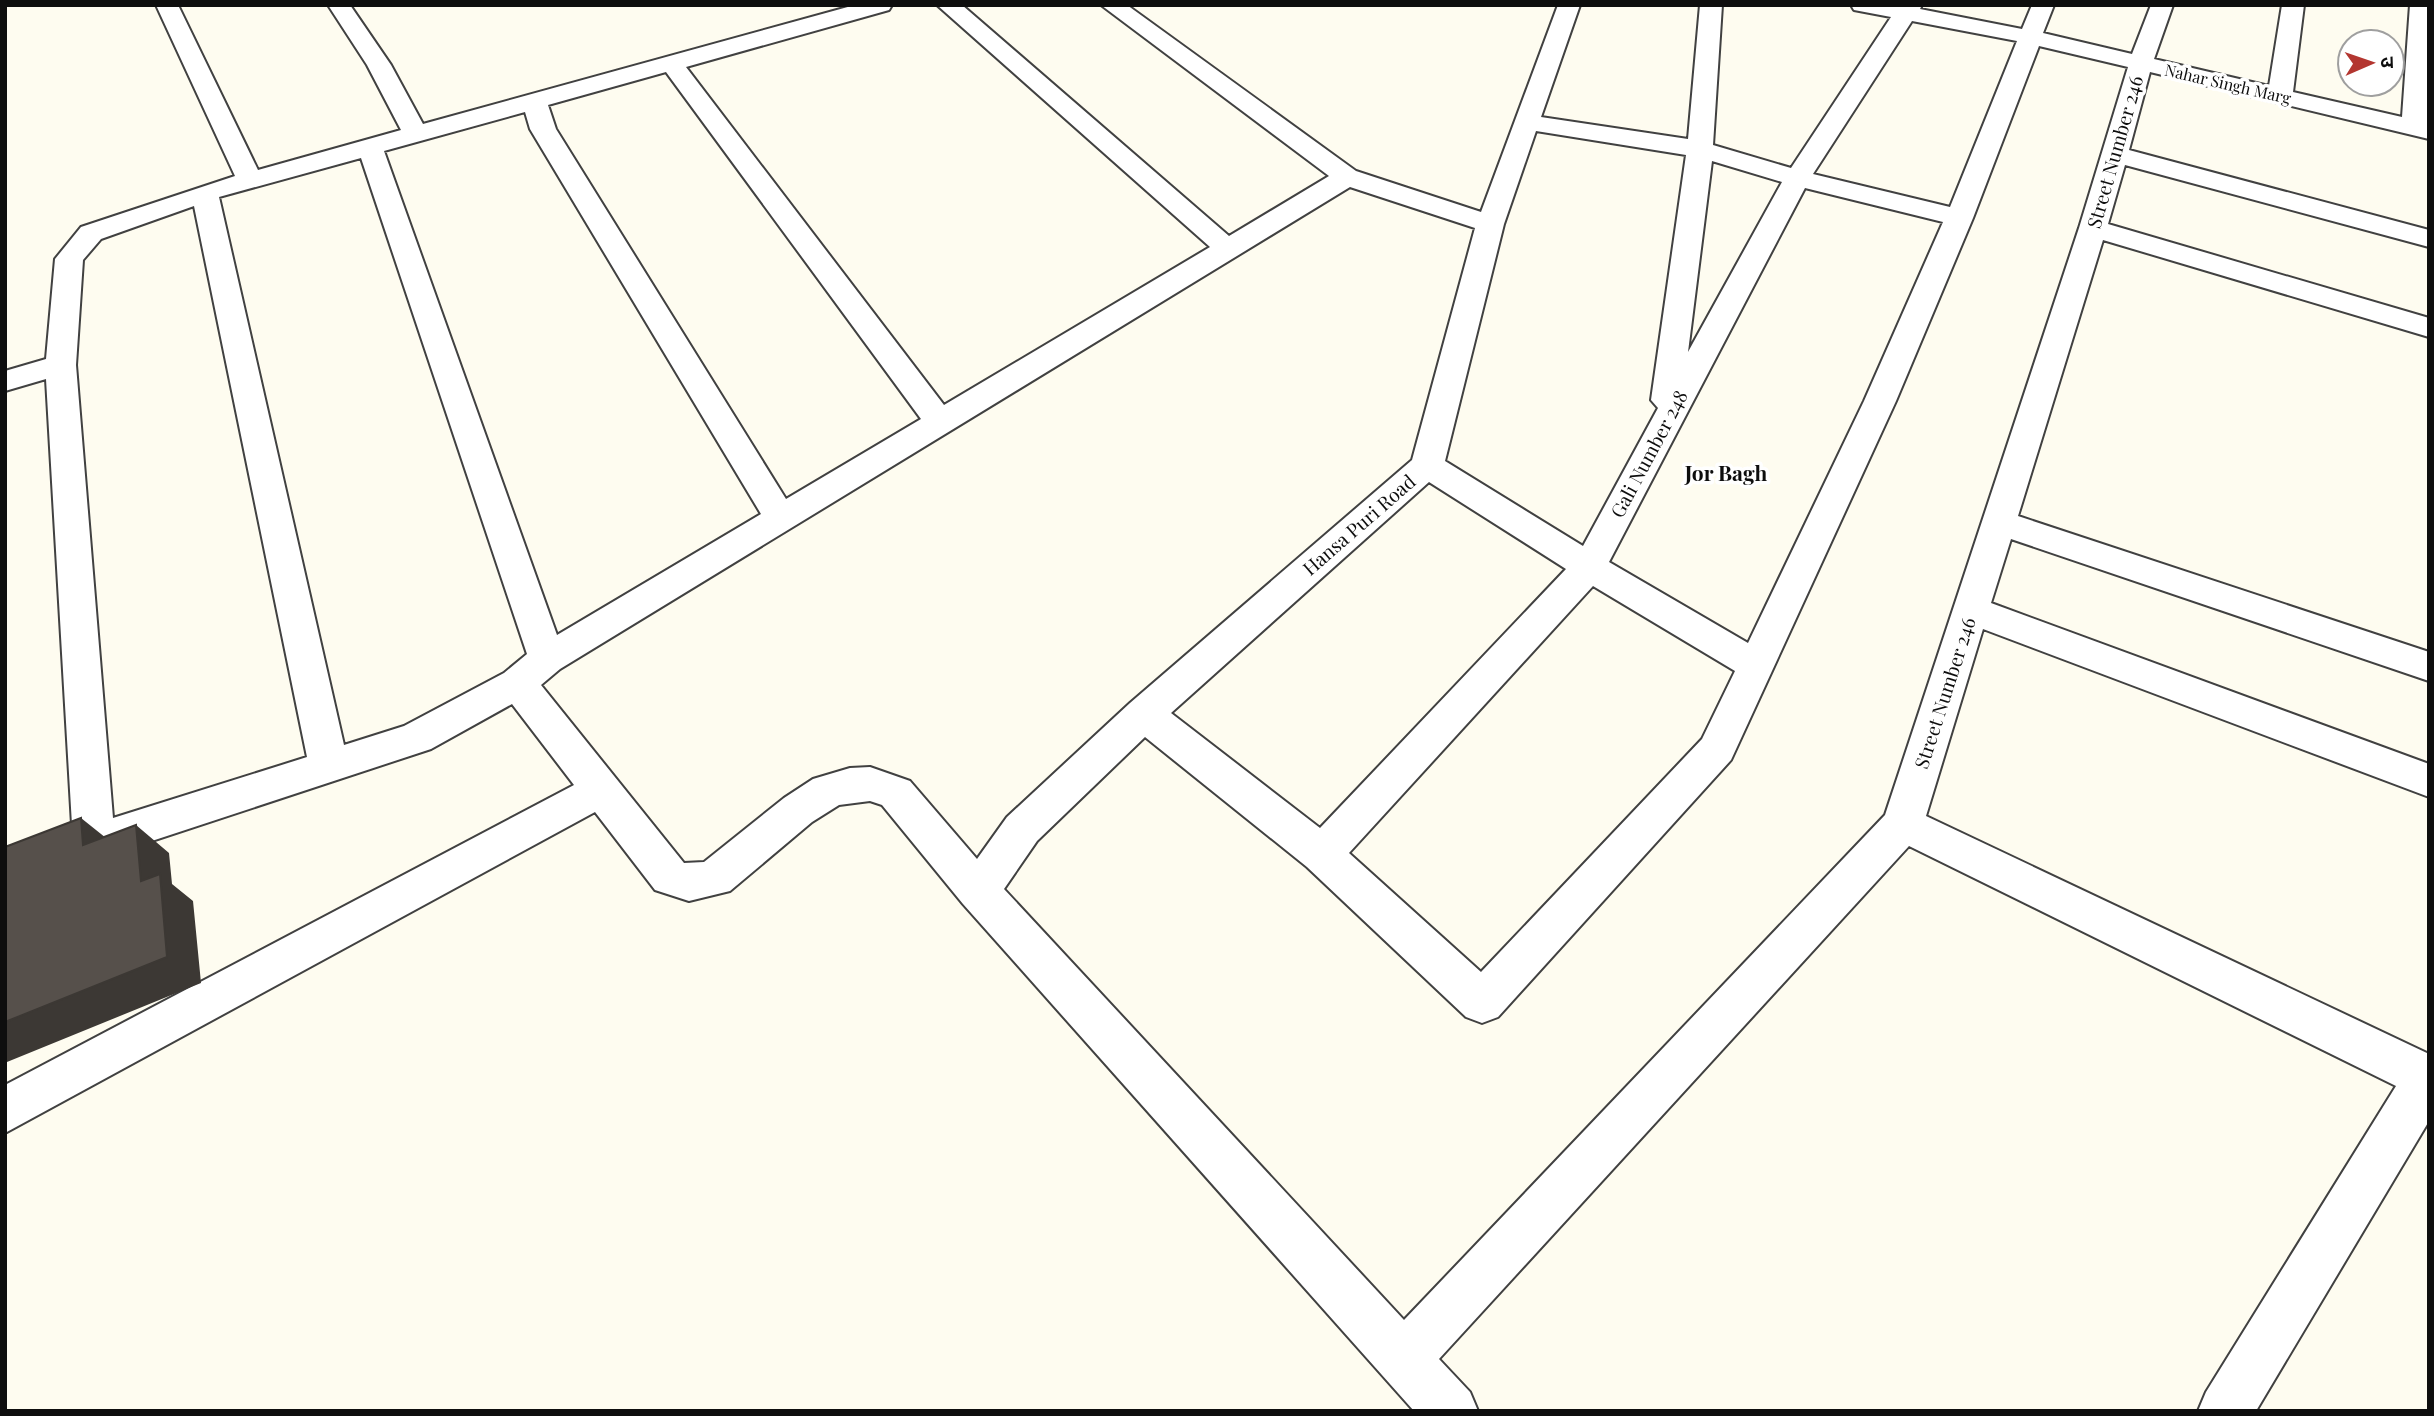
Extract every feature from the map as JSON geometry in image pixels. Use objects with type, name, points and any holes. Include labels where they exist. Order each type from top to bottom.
[{"type":"street","points":[[167,5],[250,180]]},
{"type":"street","points":[[338,5],[379,65],[416,134]]},
{"type":"street","points":[[881,5],[250,180],[91,233],[69,259],[61,365],[75,848],[417,738],[532,671],[779,517],[1347,177]]},
{"type":"street","points":[[948,5],[1228,249]]},
{"type":"street","points":[[1112,5],[1347,177],[1490,224]]},
{"type":"street","name":"Hansa Puri Road","points":[[978,891],[1022,829],[1144,714],[1427,465],[1490,224],[1569,5]]},
{"type":"street","points":[[1664,423],[1700,149],[1711,5]]},
{"type":"street","name":"Nahar Singh Marg","points":[[1862,5],[1909,10],[2421,129]]},
{"type":"street","points":[[1144,714],[1322,854],[1482,1003],[1717,749],[1880,401],[1959,218],[2043,5]]},
{"type":"street","name":"Street Number 246","points":[[1903,824],[2093,228],[2141,63],[2162,5]]},
{"type":"street","points":[[2280,96],[2292,5]]},
{"type":"street","points":[[2421,5],[2421,129]]},
{"type":"street","name":"Gali Number 248","points":[[1322,854],[1589,567],[1798,178],[1909,10]]},
{"type":"street","points":[[671,63],[939,421]]},
{"type":"street","points":[[534,101],[543,129],[779,517]]},
{"type":"street","points":[[1527,122],[1700,149],[1798,178],[1959,218]]},
{"type":"street","points":[[370,147],[532,671],[600,790],[670,877],[689,883],[715,878],[798,810],[827,792],[850,785],[870,784],[896,793],[978,891],[1451,1411]]},
{"type":"street","points":[[2115,154],[2429,239]]},
{"type":"street","points":[[205,193],[330,766]]},
{"type":"street","points":[[2093,228],[2429,328]]},
{"type":"street","points":[[5,382],[61,365]]},
{"type":"street","points":[[1427,465],[1589,567],[1756,666]]},
{"type":"street","points":[[2000,523],[2429,667]]},
{"type":"street","points":[[1971,610],[2429,781]]},
{"type":"street","points":[[5,1110],[600,790]]},
{"type":"street","points":[[1403,1359],[1903,824],[2429,1078],[2225,1411]]},
{"type":"building","points":[[81,818],[83,845],[136,825],[141,881],[160,874],[167,957],[5,1022],[5,847]]},
{"type":"district","name":"Jor Bagh","points":[[1726,474]]}]
